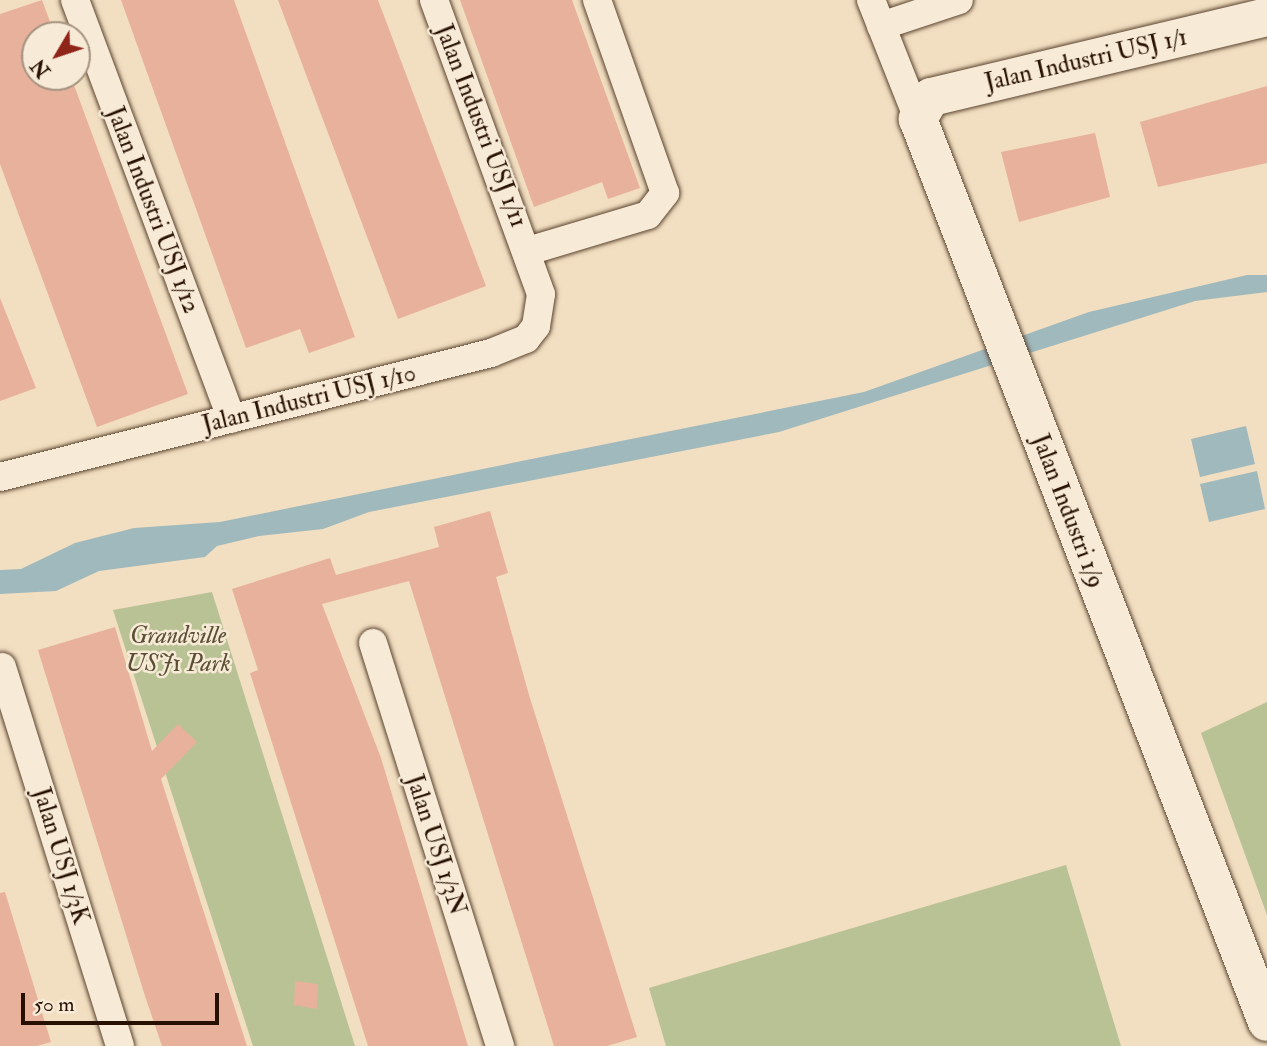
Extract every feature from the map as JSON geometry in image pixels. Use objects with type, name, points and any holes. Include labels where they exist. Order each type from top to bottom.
[{"type":"street","name":"Jalan Industri USJ 1/12","points":[[75,0],[232,419]]},
{"type":"street","name":"Jalan Industri USJ 1/11","points":[[434,0],[528,251]]},
{"type":"street","points":[[528,251],[648,215],[665,193],[597,0]]},
{"type":"street","points":[[876,13],[959,0]]},
{"type":"street","name":"Jalan Industri 1/9","points":[[876,13],[1005,352],[1267,1022]]},
{"type":"street","name":"Jalan Industri USJ 1/1","points":[[918,119],[931,97],[1267,17]]},
{"type":"street","name":"Jalan Industri USJ 1/10","points":[[0,477],[512,348],[536,326],[540,310],[528,251]]},
{"type":"street","name":"Jalan USJ 1/3N","points":[[373,643],[500,1046]]},
{"type":"street","name":"Jalan USJ 1/3K","points":[[2,667],[120,1046]]},
{"type":"green space","name":"Grandville USJ1 Park","points":[[212,592],[355,1046],[253,1046],[113,610]]},
{"type":"green space","points":[[1267,702],[1267,915],[1201,733]]},
{"type":"green space","points":[[1066,865],[1121,1046],[666,1046],[649,988]]},
{"type":"water","points":[[1247,275],[1267,275],[1267,292],[1195,301],[779,432],[369,512],[323,529],[259,536],[217,546],[205,557],[99,571],[56,591],[0,594],[0,570],[21,569],[75,543],[134,528],[220,522],[864,392],[1089,312]]},
{"type":"water","points":[[1246,426],[1255,464],[1200,477],[1191,439]]},
{"type":"water","points":[[1257,471],[1265,509],[1209,522],[1200,484]]},
{"type":"building","points":[[42,0],[50,21],[21,21],[21,91],[76,91],[188,394],[97,427],[0,164],[0,14]]},
{"type":"building","points":[[121,0],[234,0],[355,337],[309,353],[300,329],[246,348]]},
{"type":"building","points":[[278,0],[378,0],[486,286],[398,319]]},
{"type":"building","points":[[460,0],[572,0],[640,188],[608,199],[602,182],[534,207]]},
{"type":"building","points":[[1267,86],[1267,163],[1158,187],[1140,122]]},
{"type":"building","points":[[1095,133],[1110,197],[1019,222],[1001,152]]},
{"type":"building","points":[[0,298],[36,388],[0,401]]},
{"type":"building","points":[[490,511],[508,573],[496,577],[529,695],[637,1037],[607,1046],[554,1046],[409,581],[322,604],[381,758],[468,1046],[368,1046],[250,673],[258,670],[232,589],[330,558],[336,575],[439,547],[434,527]]},
{"type":"building","points":[[115,627],[152,751],[178,724],[197,742],[161,779],[247,1046],[162,1046],[145,996],[38,650]]},
{"type":"building","points":[[5,892],[51,1042],[37,1046],[0,1046],[0,893]]},
{"type":"building","points":[[295,981],[318,984],[317,1009],[294,1005]]}]
